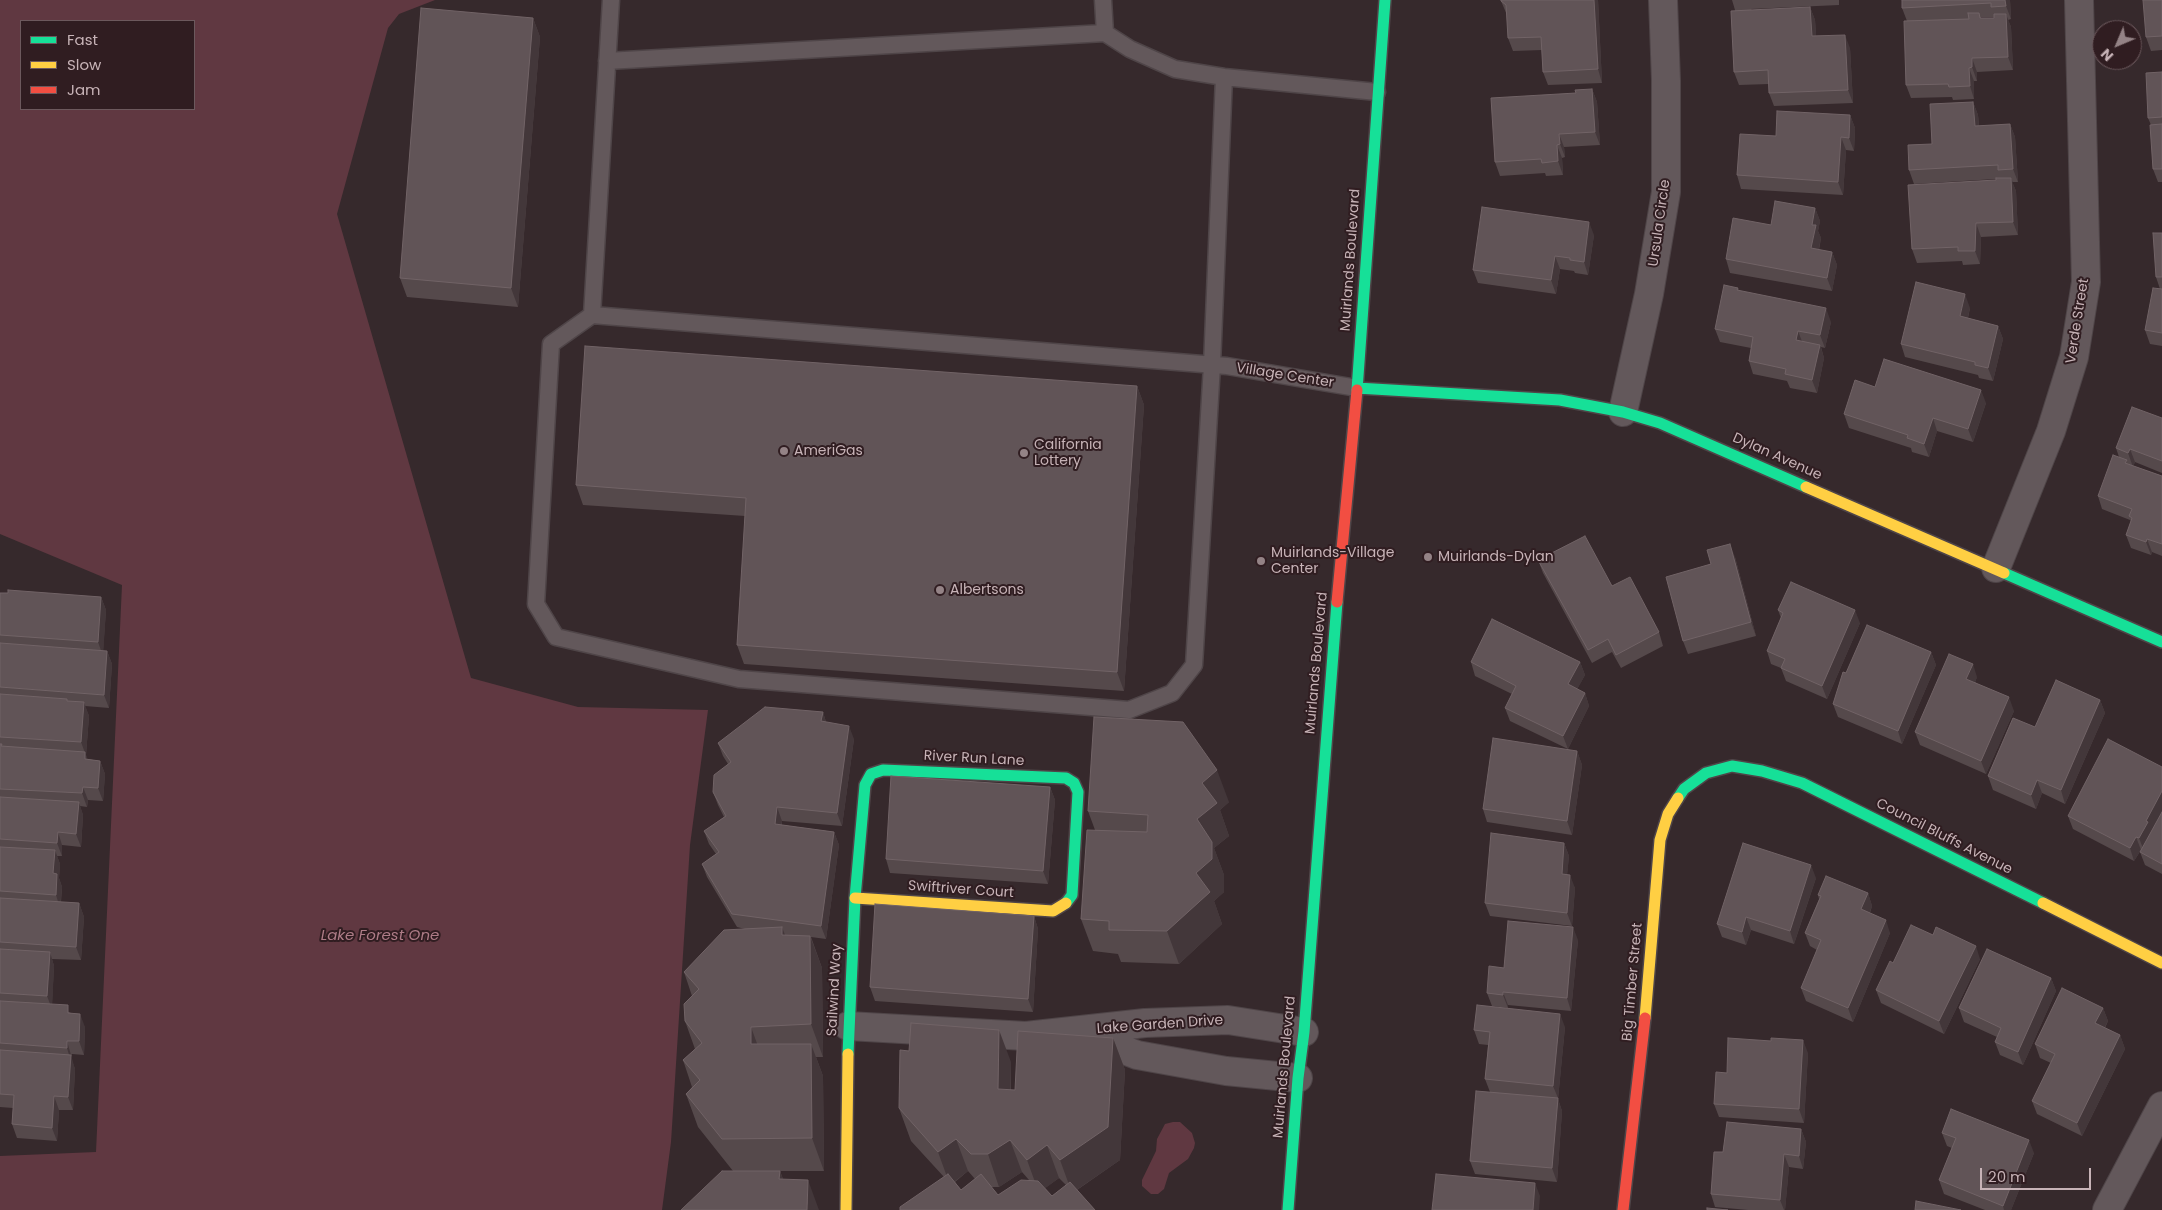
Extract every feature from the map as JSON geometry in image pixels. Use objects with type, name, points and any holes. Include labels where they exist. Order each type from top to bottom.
[{"type":"street","name":"Muirlands Boulevard","points":[[1288,1210],[1298,1078],[1304,1032],[1329,682],[1357,388],[1385,0]]},
{"type":"street","name":"Ursula Circle","points":[[1623,412],[1650,294],[1666,192],[1666,80],[1663,0]]},
{"type":"street","name":"Verde Street","points":[[1996,568],[2051,430],[2074,357],[2086,282],[2079,0]]},
{"type":"street","name":"Dylan Avenue","points":[[1357,388],[1560,400],[1623,412],[1697,438],[2162,642]]},
{"type":"street","name":"Council Bluffs Avenue","points":[[1706,773],[1732,766],[1762,771],[1802,783],[2162,963]]},
{"type":"street","name":"River Run Lane","points":[[872,774],[883,770],[1066,778],[1074,783],[1078,792],[1072,895],[1064,905]]},
{"type":"street","name":"Big Timber Street","points":[[1623,1210],[1645,1022],[1660,840],[1668,814],[1684,789],[1706,773]]},
{"type":"street","name":"Sailwind Way","points":[[846,1210],[848,1026],[855,898],[865,786],[872,774]]},
{"type":"street","name":"Swiftriver Court","points":[[855,898],[1053,911],[1064,905]]},
{"type":"street","name":"Lake Garden Drive","points":[[848,1026],[1026,1036],[1145,1023],[1228,1020],[1304,1032]]},
{"type":"street","name":"Lake Garden Drive","points":[[1075,1031],[1138,1055],[1226,1070],[1298,1078]]},
{"type":"street","points":[[2107,1210],[2153,1144],[2162,1106]]},
{"type":"lane","points":[[611,0],[592,315],[551,344],[536,604],[556,637],[739,679],[1129,710],[1172,693],[1194,665],[1212,365],[1224,77]]},
{"type":"lane","points":[[1103,0],[1105,33]]},
{"type":"lane","points":[[607,61],[1105,33],[1130,49],[1175,70],[1224,77],[1377,92]]},
{"type":"lane","name":"Village Center","points":[[592,315],[1212,365],[1357,388]]},
{"type":"water","name":"Lake Forest One","points":[[0,0],[435,0],[399,14],[388,28],[337,214],[471,678],[578,707],[708,710],[690,845],[671,1142],[662,1210],[0,1210],[0,1156],[96,1152],[122,585],[0,534]]},
{"type":"water","points":[[1180,1122],[1192,1133],[1195,1143],[1194,1148],[1188,1159],[1169,1173],[1164,1189],[1158,1194],[1151,1194],[1142,1186],[1142,1180],[1156,1151],[1157,1139],[1165,1124]]},
{"type":"building","points":[[1501,0],[1594,0],[1598,69],[1543,72],[1541,37],[1508,38],[1506,5]]},
{"type":"building","points":[[1902,0],[2005,0],[2006,6],[1991,7],[1991,3],[1902,8]]},
{"type":"building","points":[[2143,0],[2162,0],[2162,36],[2146,37]]},
{"type":"building","points":[[1810,7],[1812,36],[1845,35],[1848,90],[1769,93],[1768,70],[1734,72],[1731,11]]},
{"type":"building","points":[[421,8],[533,18],[511,288],[400,278]]},
{"type":"building","points":[[1968,13],[1979,13],[1980,18],[1994,18],[1994,14],[2006,14],[2008,57],[1972,58],[1972,67],[1969,68],[1970,86],[1949,87],[1948,84],[1906,85],[1904,21],[1969,19]]},
{"type":"building","points":[[2162,72],[2162,117],[2148,118],[2146,73]]},
{"type":"building","points":[[1592,89],[1595,132],[1559,134],[1560,144],[1557,145],[1558,161],[1542,163],[1541,159],[1495,162],[1491,98],[1576,93],[1575,90]]},
{"type":"building","points":[[1973,102],[1975,126],[2010,124],[2013,169],[1998,170],[1998,165],[1909,170],[1908,145],[1932,144],[1930,104]]},
{"type":"building","points":[[1777,111],[1850,115],[1849,138],[1841,137],[1838,182],[1737,175],[1740,134],[1776,136]]},
{"type":"building","points":[[2162,124],[2162,169],[2153,169],[2150,125]]},
{"type":"building","points":[[1996,178],[2011,178],[2013,222],[1976,223],[1975,251],[1958,251],[1958,247],[1912,249],[1908,185],[1996,180]]},
{"type":"building","points":[[1775,201],[1815,208],[1812,225],[1816,225],[1811,248],[1832,252],[1827,278],[1726,259],[1733,218],[1771,225]]},
{"type":"building","points":[[1482,207],[1589,222],[1584,262],[1555,256],[1551,280],[1473,270]]},
{"type":"building","points":[[2153,233],[2162,233],[2162,277],[2156,277]]},
{"type":"building","points":[[1916,282],[1965,294],[1960,316],[1998,326],[1988,368],[1975,365],[1975,362],[1901,344]]},
{"type":"building","points":[[1724,285],[1738,288],[1737,290],[1826,308],[1820,335],[1798,331],[1796,340],[1820,345],[1812,380],[1785,374],[1786,369],[1749,361],[1753,337],[1715,329]]},
{"type":"building","points":[[2153,288],[2162,289],[2162,333],[2145,330]]},
{"type":"building","name":"Albertsons","points":[[585,346],[1137,386],[1117,672],[737,645],[746,498],[576,485]]},
{"type":"building","points":[[1884,359],[1981,390],[1968,429],[1933,418],[1924,444],[1907,438],[1908,435],[1844,414],[1855,380],[1875,387]]},
{"type":"building","points":[[2132,407],[2162,418],[2162,461],[2130,449],[2128,453],[2116,448]]},
{"type":"building","points":[[2113,455],[2127,460],[2125,463],[2162,476],[2162,544],[2147,539],[2146,542],[2126,535],[2132,518],[2129,516],[2132,509],[2098,496]]},
{"type":"building","points":[[1585,536],[1612,586],[1630,577],[1659,632],[1616,655],[1608,639],[1588,650],[1538,560]]},
{"type":"building","points":[[1730,544],[1751,622],[1683,641],[1666,577],[1711,564],[1707,550]]},
{"type":"building","points":[[1791,582],[1855,610],[1822,686],[1781,668],[1785,659],[1767,651],[1783,613],[1778,610]]},
{"type":"building","points":[[8,590],[101,597],[98,642],[0,635],[0,593],[8,593]]},
{"type":"building","points":[[1492,619],[1580,662],[1568,684],[1585,693],[1563,736],[1505,708],[1516,686],[1471,662]]},
{"type":"building","points":[[1867,625],[1931,652],[1898,731],[1833,704],[1843,672],[1846,673]]},
{"type":"building","points":[[0,643],[107,651],[104,695],[0,687]]},
{"type":"building","points":[[1949,654],[1973,664],[1966,679],[2009,697],[1981,761],[1915,732]]},
{"type":"building","points":[[2056,680],[2100,700],[2061,790],[2037,780],[2031,795],[1988,776],[2013,718],[2035,727]]},
{"type":"building","points":[[0,694],[84,702],[81,742],[0,737]]},
{"type":"building","points":[[765,707],[823,712],[821,721],[849,726],[837,813],[777,807],[775,824],[834,832],[821,926],[732,914],[702,864],[719,852],[704,831],[726,816],[713,792],[714,775],[731,762],[718,743]]},
{"type":"building","points":[[1094,717],[1183,722],[1217,770],[1202,783],[1217,803],[1197,819],[1212,842],[1212,859],[1196,873],[1210,892],[1167,931],[1109,930],[1109,921],[1081,919],[1087,830],[1147,832],[1148,815],[1088,811]]},
{"type":"building","points":[[1493,738],[1577,751],[1567,821],[1483,809]]},
{"type":"building","points":[[2108,739],[2162,767],[2162,791],[2146,821],[2148,822],[2139,838],[2136,837],[2130,848],[2068,816]]},
{"type":"building","points":[[0,744],[2,744],[1,746],[85,752],[85,759],[100,761],[98,788],[83,787],[82,793],[0,789]]},
{"type":"building","points":[[891,776],[1050,787],[1043,871],[886,859]]},
{"type":"building","points":[[0,797],[79,802],[76,834],[58,832],[57,843],[0,839]]},
{"type":"building","points":[[2162,812],[2162,864],[2140,852]]},
{"type":"building","points":[[1491,833],[1564,843],[1562,874],[1570,875],[1567,913],[1485,903]]},
{"type":"building","points":[[1743,843],[1811,865],[1790,931],[1746,917],[1742,932],[1717,924]]},
{"type":"building","points":[[0,847],[55,850],[53,873],[57,874],[56,895],[0,891]]},
{"type":"building","points":[[1826,876],[1868,893],[1861,909],[1886,920],[1848,1008],[1801,988],[1821,940],[1805,933],[1821,896],[1818,895]]},
{"type":"building","points":[[0,898],[79,903],[76,947],[0,942]]},
{"type":"building","points":[[875,904],[1034,916],[1028,999],[870,987]]},
{"type":"building","points":[[1508,921],[1573,927],[1567,998],[1503,992],[1503,995],[1487,993],[1489,966],[1504,968]]},
{"type":"building","points":[[1911,925],[1933,935],[1936,927],[1976,946],[1939,1021],[1876,990],[1890,961],[1893,963]]},
{"type":"building","points":[[782,927],[782,935],[810,936],[811,1024],[751,1027],[751,1044],[811,1044],[812,1138],[722,1139],[686,1094],[700,1080],[683,1060],[702,1043],[685,1021],[684,1004],[699,989],[684,972],[724,930]]},
{"type":"building","points":[[0,949],[50,952],[47,996],[0,993]]},
{"type":"building","points":[[1987,949],[2051,978],[2018,1052],[1995,1042],[2001,1028],[1959,1008]]},
{"type":"building","points":[[2062,988],[2103,1008],[2095,1023],[2120,1035],[2077,1123],[2032,1101],[2055,1054],[2035,1044]]},
{"type":"building","points":[[0,1001],[68,1005],[68,1013],[80,1014],[79,1041],[67,1041],[67,1048],[0,1043]]},
{"type":"building","points":[[1477,1005],[1560,1014],[1553,1086],[1485,1079],[1490,1032],[1474,1030]]},
{"type":"building","points":[[911,1023],[999,1030],[998,1089],[1015,1090],[1018,1031],[1113,1038],[1108,1127],[1060,1160],[1047,1145],[1027,1160],[1010,1140],[988,1154],[971,1154],[956,1139],[938,1152],[899,1108],[900,1050],[909,1051]]},
{"type":"building","points":[[1728,1038],[1771,1041],[1771,1038],[1803,1040],[1799,1109],[1714,1104],[1716,1072],[1727,1073]]},
{"type":"building","points":[[0,1050],[71,1055],[68,1097],[54,1096],[52,1128],[12,1124],[14,1095],[0,1094]]},
{"type":"building","points":[[1476,1091],[1558,1098],[1552,1168],[1470,1161]]},
{"type":"building","points":[[1951,1109],[2029,1140],[2003,1206],[1939,1180],[1956,1138],[1942,1133]]},
{"type":"building","points":[[1727,1122],[1801,1129],[1799,1156],[1784,1154],[1780,1200],[1711,1194],[1714,1152],[1723,1152]]},
{"type":"building","points":[[722,1171],[780,1171],[779,1179],[808,1180],[807,1210],[681,1210]]},
{"type":"building","points":[[948,1174],[961,1190],[981,1174],[998,1195],[1021,1180],[1038,1181],[1052,1196],[1070,1182],[1095,1210],[900,1210],[900,1207]]},
{"type":"building","points":[[1436,1174],[1535,1183],[1533,1210],[1432,1210]]},
{"type":"building","points":[[1916,1201],[1961,1210],[1915,1210]]},
{"type":"building","points":[[1707,1208],[1728,1210],[1707,1210]]},
{"type":"traffic: fast","points":[[1357,390],[1385,0]]},
{"type":"traffic: fast","points":[[1357,388],[1560,400],[1623,412],[1660,423],[1806,487]]},
{"type":"traffic: fast","points":[[2004,573],[2162,642]]},
{"type":"traffic: fast","points":[[1288,1210],[1298,1078],[1304,1032],[1337,602]]},
{"type":"traffic: fast","points":[[1678,798],[1684,789],[1706,773],[1732,766],[1762,771],[1802,783],[2043,903]]},
{"type":"traffic: fast","points":[[848,1054],[855,898],[865,785],[871,774],[883,770],[1066,778],[1074,783],[1078,792],[1072,895],[1066,903]]},
{"type":"traffic: slow","points":[[1806,487],[2004,573]]},
{"type":"traffic: slow","points":[[1645,1018],[1660,840],[1668,814],[1678,798]]},
{"type":"traffic: slow","points":[[855,898],[1053,911],[1066,903]]},
{"type":"traffic: slow","points":[[2043,903],[2162,963]]},
{"type":"traffic: slow","points":[[846,1210],[848,1054]]},
{"type":"traffic: jam","points":[[1337,602],[1357,390]]},
{"type":"traffic: jam","points":[[1623,1210],[1645,1018]]},
{"type":"place","name":"AmeriGas","points":[[784,451]]},
{"type":"place","name":"California Lottery","points":[[1024,453]]},
{"type":"place","name":"Muirlands-Dylan","points":[[1428,557]]},
{"type":"place","name":"Muirlands-Village Center","points":[[1261,561]]},
{"type":"place","name":"Albertsons","points":[[940,590]]}]
